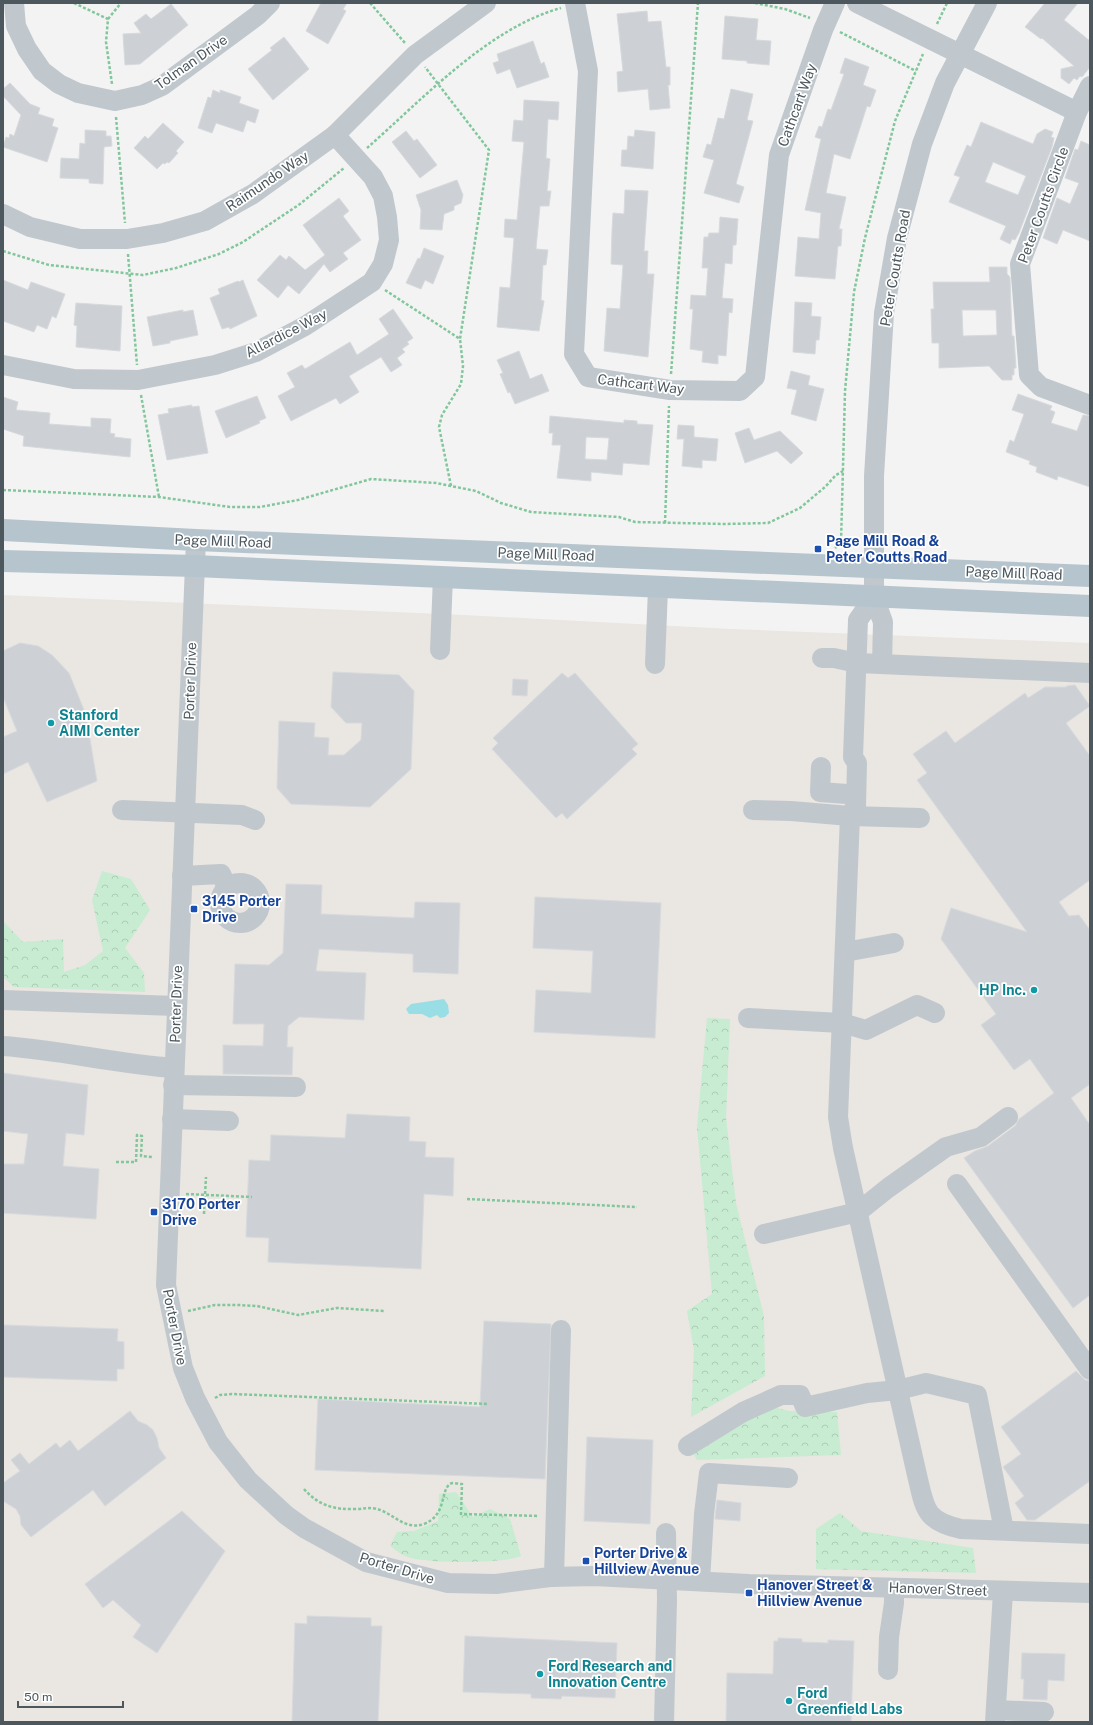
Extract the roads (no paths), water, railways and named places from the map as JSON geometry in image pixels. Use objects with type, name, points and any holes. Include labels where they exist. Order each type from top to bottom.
[{"type":"main road","name":"Page Mill Road","points":[[3,530],[196,540],[1090,576]]},
{"type":"main road","name":"Page Mill Road","points":[[3,560],[195,566],[658,588],[1090,606]]},
{"type":"street","name":"Tolman Drive","points":[[14,3],[16,26],[27,49],[42,71],[59,84],[78,93],[116,101],[142,95],[162,86],[258,15],[270,3]]},
{"type":"street","name":"Raimundo Way","points":[[3,214],[30,226],[80,239],[126,239],[163,234],[205,221],[253,194],[335,135],[415,55],[486,3]]},
{"type":"street","name":"Cathcart Way","points":[[575,3],[588,70],[574,354],[588,377],[670,390],[740,391],[755,377],[779,155],[835,3]]},
{"type":"street","points":[[857,3],[1077,112]]},
{"type":"street","name":"Peter Coutts Road","points":[[874,597],[874,476],[884,313],[897,238],[922,144],[944,83],[987,3]]},
{"type":"street","name":"Peter Coutts Circle","points":[[1090,86],[1077,112],[1020,264],[1029,375],[1041,387],[1090,405]]},
{"type":"street","name":"Allardice Way","points":[[3,365],[74,379],[138,380],[216,365],[256,352],[306,326],[372,282],[383,264],[388,240],[387,217],[383,196],[373,177],[335,135]]},
{"type":"street","name":"Porter Drive","points":[[196,540],[166,1277],[169,1306],[183,1368],[195,1398],[218,1442],[248,1480],[304,1528],[366,1562],[448,1583],[496,1584],[554,1577],[594,1576],[666,1579]]},
{"type":"street","points":[[440,650],[443,577]]},
{"type":"street","points":[[655,664],[658,588]]},
{"type":"street","points":[[850,816],[856,806],[857,763],[853,757],[858,620],[874,597]]},
{"type":"street","points":[[874,597],[883,622],[882,664]]},
{"type":"street","points":[[822,658],[834,658],[857,663],[1090,673]]},
{"type":"street","points":[[853,757],[848,761],[846,806],[850,816],[838,1117],[858,1212],[925,1506],[932,1518],[945,1526],[961,1529],[1090,1534]]},
{"type":"street","points":[[821,767],[820,792],[847,794]]},
{"type":"street","points":[[122,810],[242,816],[254,820]]},
{"type":"street","points":[[753,810],[791,810],[850,816],[920,818]]},
{"type":"street","points":[[182,876],[221,874],[228,887]]},
{"type":"street","points":[[845,952],[894,943]]},
{"type":"street","points":[[3,1000],[176,1006]]},
{"type":"street","points":[[748,1018],[842,1023],[866,1030],[918,1005],[935,1013]]},
{"type":"street","points":[[3,1046],[47,1050],[127,1063],[174,1076],[296,1087]]},
{"type":"street","points":[[764,1234],[858,1212],[888,1188],[946,1147],[981,1137],[1008,1117]]},
{"type":"street","points":[[172,1118],[229,1121]]},
{"type":"street","points":[[957,1184],[1090,1370]]},
{"type":"street","points":[[554,1577],[562,1330]]},
{"type":"street","points":[[688,1446],[743,1412],[781,1396],[800,1394],[804,1407],[867,1393],[898,1390],[926,1383],[977,1395],[1004,1530]]},
{"type":"street","points":[[700,1581],[704,1514],[709,1474],[788,1478]]},
{"type":"street","points":[[664,1722],[666,1533]]},
{"type":"street","name":"Hanover Street","points":[[666,1579],[1003,1592],[1090,1593]]},
{"type":"street","points":[[888,1670],[889,1637],[894,1604],[894,1588]]},
{"type":"street","points":[[1003,1592],[996,1716],[1044,1712]]},
{"type":"water","points":[[444,999],[448,1005],[449,1013],[445,1017],[440,1018],[437,1015],[430,1018],[422,1014],[409,1014],[406,1009],[411,1004]]},
{"type":"place","name":"Page Mill Road & Peter Coutts Road","points":[[818,549]]},
{"type":"place","name":"Stanford AIMI Center","points":[[51,723]]},
{"type":"place","name":"3145 Porter Drive","points":[[194,909]]},
{"type":"place","name":"HP Inc.","points":[[1034,990]]},
{"type":"place","name":"3170 Porter Drive","points":[[154,1212]]},
{"type":"place","name":"Porter Drive & Hillview Avenue","points":[[586,1561]]},
{"type":"place","name":"Hanover Street & Hillview Avenue","points":[[749,1593]]},
{"type":"place","name":"Ford Research and Innovation Centre","points":[[540,1674]]},
{"type":"place","name":"Ford Greenfield Labs","points":[[789,1701]]}]
